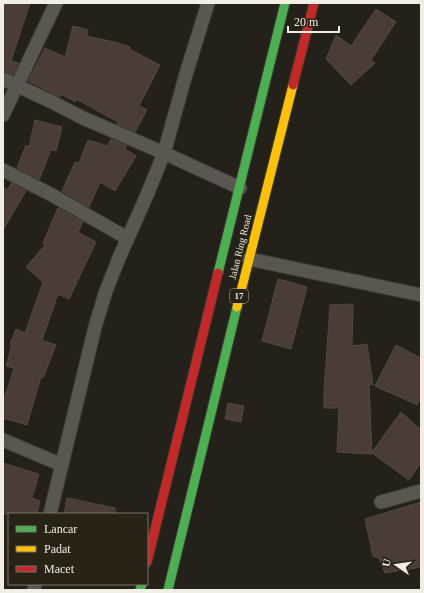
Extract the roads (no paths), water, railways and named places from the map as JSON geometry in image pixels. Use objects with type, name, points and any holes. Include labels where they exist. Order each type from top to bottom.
[{"type":"highway","name":"Jalan Ring Road","points":[[148,558],[285,3]]},
{"type":"highway","name":"Jalan Ring Road","points":[[168,590],[249,259],[314,3]]},
{"type":"street","points":[[3,115],[56,3]]},
{"type":"street","points":[[50,513],[95,327],[106,291],[164,153],[208,3]]},
{"type":"street","points":[[3,79],[83,118],[240,188]]},
{"type":"street","points":[[3,170],[52,195],[127,238]]},
{"type":"street","points":[[249,259],[421,295]]},
{"type":"street","points":[[3,440],[62,465]]},
{"type":"street","points":[[381,502],[421,491]]}]
